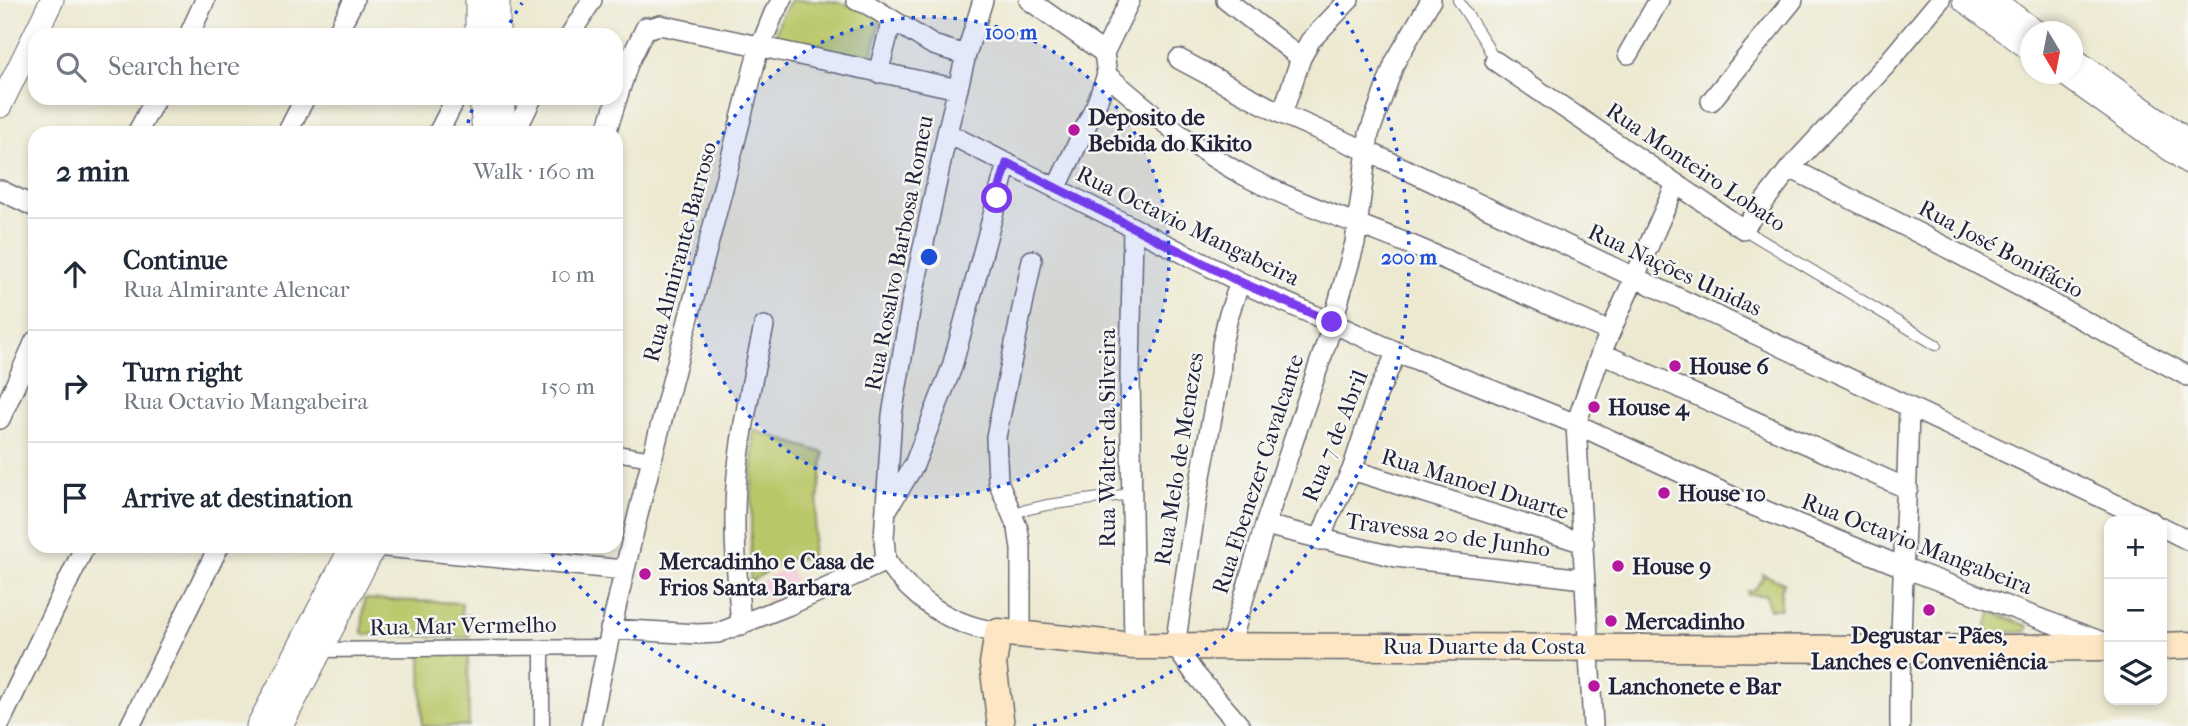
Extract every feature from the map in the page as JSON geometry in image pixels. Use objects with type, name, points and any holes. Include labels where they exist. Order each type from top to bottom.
[{"type":"main road","name":"Rua Duarte da Costa","points":[[1009,634],[1134,646],[1899,649],[2104,645]]},
{"type":"main road","points":[[1001,726],[993,664],[1009,634]]},
{"type":"main road","points":[[2167,646],[2188,645]]},
{"type":"street","points":[[38,28],[52,0]]},
{"type":"street","points":[[192,28],[205,0]]},
{"type":"street","points":[[340,28],[354,0]]},
{"type":"street","points":[[477,0],[477,28]]},
{"type":"street","points":[[498,28],[499,0]]},
{"type":"street","points":[[574,28],[592,0]]},
{"type":"street","name":"Rua Almirante Barroso","points":[[592,726],[608,638],[652,459],[760,48],[782,0]]},
{"type":"street","points":[[856,0],[933,45],[966,55]]},
{"type":"street","name":"Rua Rosalvo Barbosa Romeu","points":[[886,561],[885,512],[892,415],[911,305],[947,133],[983,0]]},
{"type":"street","points":[[1028,0],[1104,53]]},
{"type":"street","points":[[1056,189],[1107,75],[1104,53],[1130,0]]},
{"type":"street","points":[[1226,0],[1301,58]]},
{"type":"street","points":[[1282,114],[1301,58],[1310,41],[1349,0]]},
{"type":"street","name":"Rua Ebenezer Cavalcante","points":[[1230,646],[1265,525],[1332,322],[1355,243],[1369,134],[1395,62],[1431,0]]},
{"type":"street","points":[[1628,54],[1660,0]]},
{"type":"street","points":[[1711,101],[1793,0]]},
{"type":"street","points":[[1743,229],[1790,168],[1886,65],[1940,0]]},
{"type":"street","points":[[1964,0],[2020,41]]},
{"type":"street","points":[[1993,0],[2021,21]]},
{"type":"street","points":[[878,73],[892,20]]},
{"type":"street","points":[[623,80],[646,27],[660,25],[958,89]]},
{"type":"street","points":[[0,106],[28,49]]},
{"type":"street","name":"Rua Nações Unidas","points":[[1180,59],[1282,114],[1367,151],[2140,516]]},
{"type":"street","name":"Rua Monteiro Lobato","points":[[1495,61],[1743,229]]},
{"type":"street","points":[[2083,65],[2188,141]]},
{"type":"street","points":[[1107,75],[1160,121],[1209,155],[1254,180],[1610,332]]},
{"type":"street","points":[[2079,84],[2188,162]]},
{"type":"street","points":[[141,126],[152,105]]},
{"type":"street","points":[[291,126],[301,105]]},
{"type":"street","points":[[442,126],[452,105]]},
{"type":"street","points":[[482,105],[483,126]]},
{"type":"street","points":[[503,105],[504,126]]},
{"type":"street","points":[[519,126],[529,105]]},
{"type":"street","points":[[608,126],[615,105]]},
{"type":"street","name":"Rua Octavio Mangabeira","points":[[947,133],[1240,282],[1397,352],[1576,424],[1742,501],[1905,568],[2104,643]]},
{"type":"street","points":[[885,512],[914,465],[952,367],[1007,163]]},
{"type":"street","name":"Rua José Bonifácio","points":[[1790,168],[2188,376]]},
{"type":"street","points":[[1593,726],[1576,424],[1601,352],[1676,184]]},
{"type":"street","points":[[0,190],[28,204]]},
{"type":"street","name":"Rua Walter da Silveira","points":[[1133,229],[1130,373],[1134,646]]},
{"type":"street","points":[[1009,634],[1021,548],[1018,529],[998,481],[996,437],[1032,260]]},
{"type":"street","name":"Rua Melo de Menezes","points":[[1175,646],[1198,492],[1220,374],[1222,344],[1240,282]]},
{"type":"street","points":[[741,625],[735,527],[737,477],[744,416],[764,326]]},
{"type":"street","name":"Rua 7 de Abril","points":[[1320,540],[1352,470],[1376,397],[1397,352]]},
{"type":"street","points":[[1601,352],[1908,489]]},
{"type":"street","points":[[0,419],[28,357]]},
{"type":"street","points":[[1900,726],[1899,649],[1905,568],[1909,407]]},
{"type":"street","points":[[623,454],[652,459]]},
{"type":"street","name":"Rua Manoel Duarte","points":[[1352,470],[1584,544]]},
{"type":"street","name":"Travessa 20 de Junho","points":[[1265,525],[1396,557],[1584,579]]},
{"type":"street","points":[[2167,530],[2188,540]]},
{"type":"street","points":[[0,723],[82,553]]},
{"type":"street","points":[[130,726],[216,553]]},
{"type":"street","points":[[258,726],[348,553]]},
{"type":"street","points":[[281,726],[371,553]]},
{"type":"street","points":[[448,553],[624,570]]},
{"type":"street","points":[[608,638],[718,632],[741,625],[886,561]]},
{"type":"street","name":"Rua Duarte da Costa","points":[[886,561],[900,581],[937,612],[974,628],[1009,634]]},
{"type":"street","name":"Rua Mar Vermelho","points":[[320,650],[541,648],[608,638]]},
{"type":"street","points":[[1175,646],[1195,674],[1240,726]]},
{"type":"street","points":[[541,648],[542,726]]},
{"type":"lane","name":"Rua Monteiro Lobato","points":[[1458,0],[1495,61]]},
{"type":"lane","name":"Rua Monteiro Lobato","points":[[1743,229],[1936,345]]},
{"type":"lane","points":[[1012,513],[1047,505],[1131,495]]},
{"type":"shaded area","points":[[788,566],[798,583],[767,602],[756,585]]},
{"type":"green space","points":[[791,0],[838,2],[881,19],[870,64],[773,43],[781,17]]},
{"type":"green space","points":[[753,430],[824,453],[811,557],[786,560],[750,582]]},
{"type":"green space","points":[[1762,574],[1784,583],[1781,589],[1781,609],[1769,609],[1766,595],[1748,595],[1747,591],[1754,590],[1763,578]]},
{"type":"green space","points":[[364,599],[462,603],[461,615],[471,616],[469,638],[362,634]]},
{"type":"green space","points":[[1991,612],[2028,626],[2026,632],[1984,633]]},
{"type":"green space","points":[[421,649],[468,649],[469,726],[422,726]]},
{"type":"place","name":"Deposito de Bebida do Kikito","points":[[1074,130]]},
{"type":"place","name":"House 6","points":[[1675,366]]},
{"type":"place","name":"House 4","points":[[1594,407]]},
{"type":"place","name":"House 10","points":[[1664,493]]},
{"type":"place","name":"House 9","points":[[1618,566]]},
{"type":"place","name":"Mercadinho e Casa de Frios Santa Barbara","points":[[645,574]]},
{"type":"place","name":"Degustar - Pães, Lanches e Conveniência","points":[[1929,610]]},
{"type":"place","name":"Mercadinho","points":[[1611,621]]},
{"type":"place","name":"Lanchonete e Bar","points":[[1594,686]]},
{"type":"route","points":[[997,198],[1007,163],[1240,282],[1332,322]]}]
